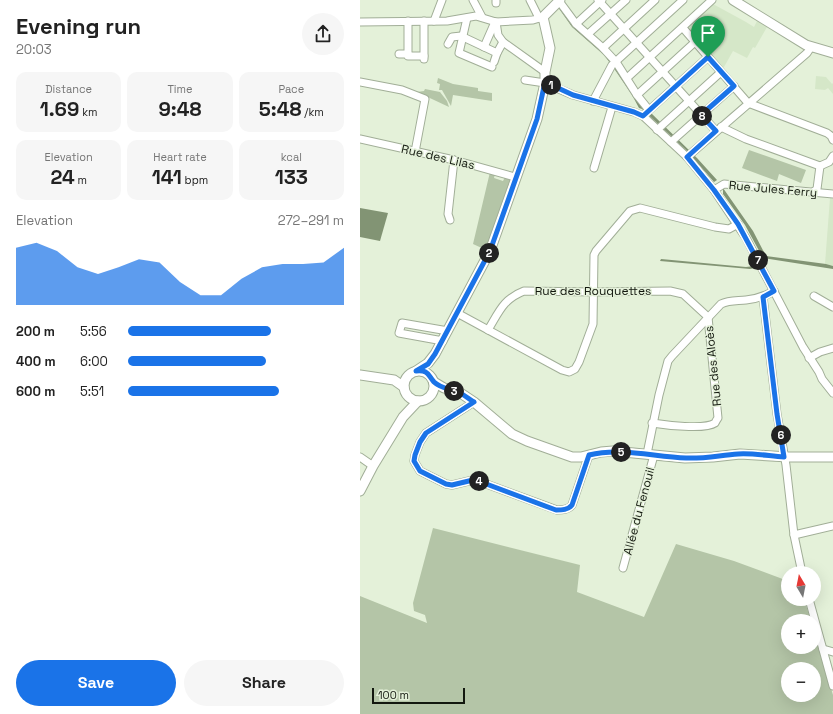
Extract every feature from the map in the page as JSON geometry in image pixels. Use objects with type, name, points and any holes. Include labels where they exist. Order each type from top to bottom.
[{"type":"street","points":[[434,21],[442,0]]},
{"type":"street","points":[[473,0],[482,17]]},
{"type":"street","points":[[360,374],[394,380],[407,377],[428,364],[443,341],[490,251],[515,177],[537,119],[545,82],[545,72],[550,48],[541,18],[530,0]]},
{"type":"street","points":[[360,22],[448,21],[476,16],[496,22],[541,18],[559,0],[576,24],[616,62],[637,95],[649,110]]},
{"type":"street","points":[[588,34],[626,0]]},
{"type":"street","points":[[603,48],[655,0]]},
{"type":"street","points":[[593,101],[612,66],[683,0]]},
{"type":"street","points":[[627,78],[712,0]]},
{"type":"street","points":[[733,0],[808,46],[833,53]]},
{"type":"street","points":[[576,24],[600,1],[701,115],[719,129],[820,166]]},
{"type":"street","points":[[469,18],[459,53],[493,65],[503,42]]},
{"type":"street","points":[[408,21],[408,55]]},
{"type":"street","points":[[399,54],[424,57],[424,21]]},
{"type":"street","points":[[496,22],[498,35],[503,42],[545,72]]},
{"type":"street","points":[[484,47],[496,22]]},
{"type":"street","points":[[683,28],[748,103],[827,132],[833,140]]},
{"type":"street","points":[[448,44],[452,38],[463,38],[497,53]]},
{"type":"street","points":[[637,95],[696,42]]},
{"type":"street","points":[[687,157],[806,53],[808,46]]},
{"type":"street","points":[[643,116],[708,57]]},
{"type":"street","points":[[657,130],[721,72]]},
{"type":"street","points":[[525,80],[545,82],[573,95],[634,112],[643,116],[687,157],[714,190],[738,224],[809,358],[822,379],[833,392]]},
{"type":"street","points":[[360,82],[402,90],[425,99],[415,152]]},
{"type":"street","points":[[671,142],[734,86]]},
{"type":"street","points":[[594,168],[612,107]]},
{"type":"street","name":"Rue des Lilas","points":[[360,139],[454,160],[515,177]]},
{"type":"street","points":[[820,166],[831,159]]},
{"type":"street","points":[[450,220],[448,214],[454,160]]},
{"type":"street","points":[[813,192],[818,187],[820,166]]},
{"type":"street","name":"Rue Jules Ferry","points":[[714,190],[724,184],[833,194]]},
{"type":"street","points":[[457,313],[562,370],[569,372],[575,369],[579,362],[593,324],[594,255],[630,211],[640,208],[647,209],[728,229],[738,224]]},
{"type":"street","name":"Rue des Rouquettes","points":[[488,330],[504,302],[514,295],[524,291],[676,291],[683,294],[708,317]]},
{"type":"street","name":"Allée du Fenouil","points":[[623,568],[651,455],[652,423],[668,361],[721,304],[728,301],[763,297],[774,291]]},
{"type":"street","points":[[814,296],[833,307]]},
{"type":"street","points":[[763,297],[777,414],[794,535],[801,566]]},
{"type":"street","name":"Rue des Aloès","points":[[652,423],[688,427],[708,425],[714,423],[718,418],[708,317]]},
{"type":"street","points":[[443,341],[399,334],[402,323],[448,331]]},
{"type":"street","points":[[809,358],[820,352],[833,348]]},
{"type":"street","points":[[430,396],[433,392],[435,354]]},
{"type":"street","points":[[416,371],[425,372],[450,390],[459,392],[474,402],[512,434],[526,441],[572,457],[581,457],[601,452],[619,452],[697,459],[740,454],[784,457],[833,457]]},
{"type":"street","points":[[819,372],[825,376],[833,386]]},
{"type":"street","points":[[402,417],[406,400],[405,389],[407,377]]},
{"type":"street","points":[[394,380],[405,389],[410,398],[418,401]]},
{"type":"street","points":[[360,491],[402,417],[418,401],[450,390]]},
{"type":"street","points":[[474,402],[426,433],[420,442],[415,455],[416,466],[420,471],[446,484],[452,485],[473,480],[556,510],[562,510],[567,509],[572,505],[589,455]]},
{"type":"street","points":[[360,457],[373,466]]},
{"type":"street","points":[[794,535],[833,526]]},
{"type":"street","points":[[811,606],[833,686]]},
{"type":"street","points":[[822,649],[833,652]]},
{"type":"shaded area","points":[[553,0],[556,0],[606,53],[651,113],[717,180],[714,182],[687,151],[642,109],[639,108],[632,95],[604,55],[572,27]]},
{"type":"shaded area","points":[[713,4],[754,27],[757,21],[767,27],[755,48],[753,47],[747,58],[733,51],[722,68],[688,30],[688,26]]},
{"type":"shaded area","points":[[816,76],[826,77],[832,84],[833,83],[833,94],[828,88],[825,90],[815,89]]},
{"type":"shaded area","points":[[438,78],[453,84],[478,88],[478,91],[492,93],[492,101],[453,95],[451,106],[442,90],[439,90],[440,84],[437,83]]},
{"type":"shaded area","points":[[425,89],[440,92],[447,101],[449,107],[417,92],[424,91]]},
{"type":"shaded area","points":[[749,150],[806,170],[801,183],[779,174],[777,181],[742,168]]},
{"type":"shaded area","points":[[490,172],[495,174],[494,178],[503,181],[505,177],[512,179],[486,250],[473,244]]},
{"type":"shaded area","points":[[723,188],[753,231],[766,256],[826,264],[833,266],[833,269],[763,258],[745,225],[723,194]]},
{"type":"shaded area","points":[[830,198],[833,199],[833,266],[825,264]]},
{"type":"shaded area","points":[[360,208],[388,213],[380,241],[360,237]]},
{"type":"shaded area","points":[[661,259],[746,267],[754,266],[755,268],[750,269],[660,261]]},
{"type":"shaded area","points":[[433,528],[580,565],[577,592],[644,617],[676,544],[734,561],[781,578],[781,606],[806,606],[809,614],[781,614],[781,654],[821,654],[833,695],[833,714],[360,714],[360,596],[427,623],[425,615],[414,611],[413,603]]},
{"type":"route","points":[[708,57],[734,86],[701,115],[716,131],[687,157],[714,190],[738,224],[774,291],[763,297],[777,414],[784,457],[740,454],[697,459],[613,451],[601,452],[589,455],[572,505],[567,509],[562,510],[556,510],[473,480],[452,485],[446,484],[420,471],[414,461],[420,442],[426,433],[474,402],[459,392],[444,388],[434,382],[432,377],[425,372],[416,371],[428,364],[435,354],[490,251],[537,119],[545,82],[573,95],[634,112],[643,116],[708,57]]}]
